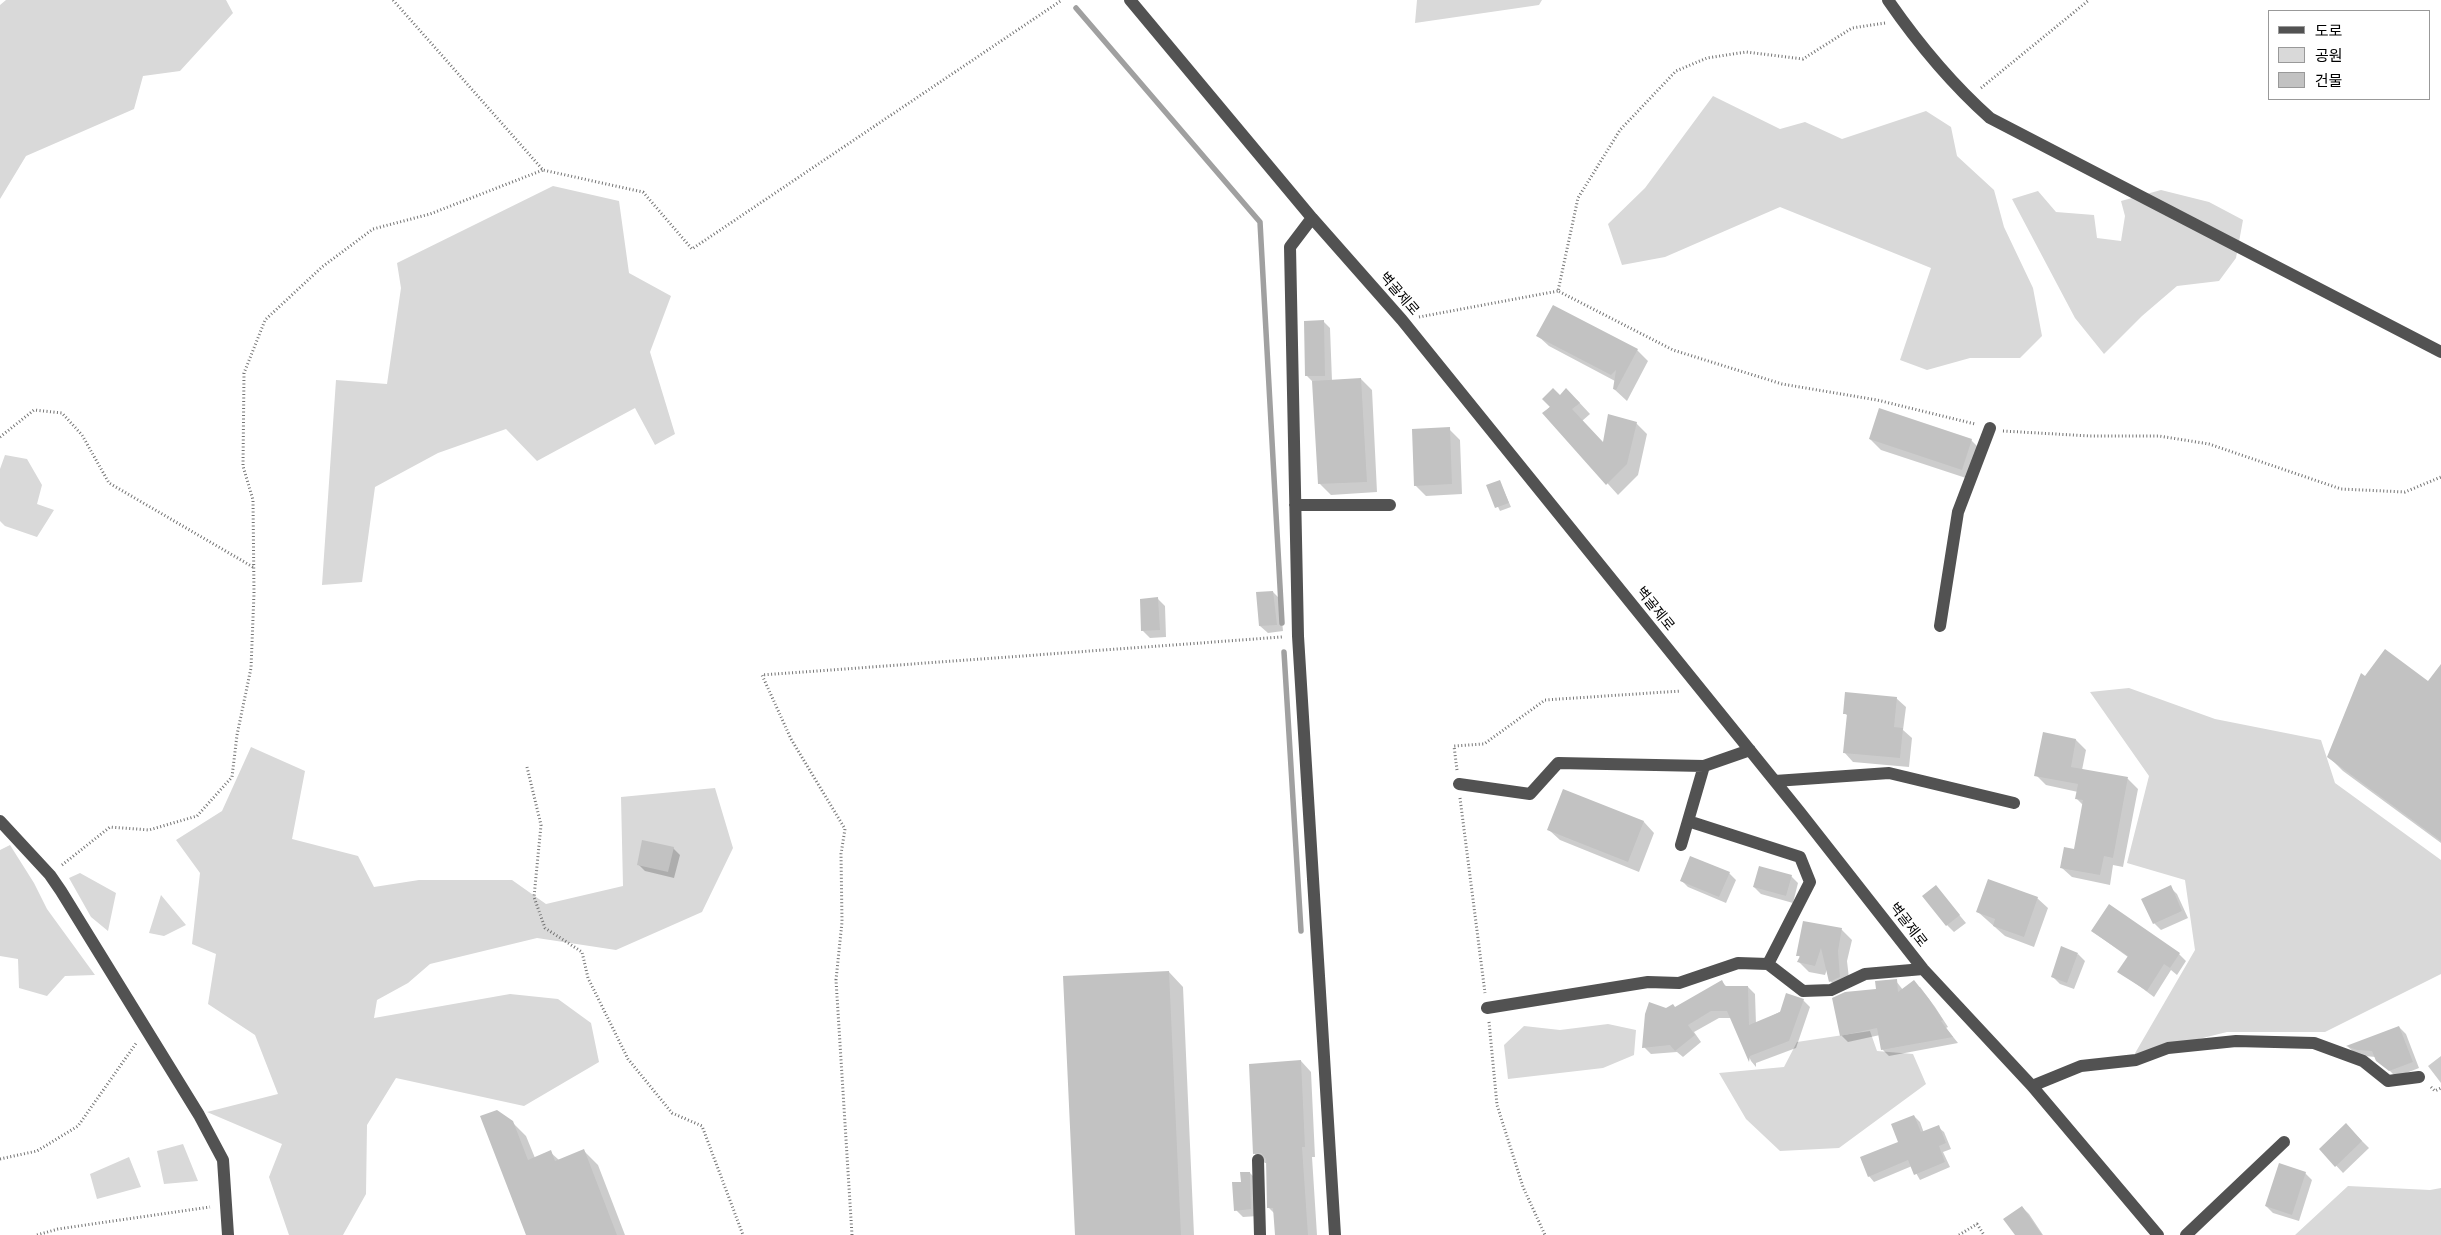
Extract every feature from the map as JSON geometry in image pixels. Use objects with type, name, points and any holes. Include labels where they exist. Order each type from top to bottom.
[{"type":"street","name":"벽골제로","points":[[1130,0],[1312,218],[1402,320],[1702,690],[1923,969],[2032,1086],[2158,1235]]},
{"type":"street","points":[[1888,0],[1902,20],[1968,99],[1990,118],[2441,352]]},
{"type":"street","points":[[1312,218],[1290,246],[1295,505],[1298,636],[1335,1235]]},
{"type":"street","points":[[1940,626],[1958,512],[1990,428]]},
{"type":"street","points":[[1295,505],[1390,504]]},
{"type":"street","points":[[1459,784],[1530,794],[1558,763],[1704,766],[1750,750]]},
{"type":"street","points":[[1681,845],[1704,766]]},
{"type":"street","points":[[1775,781],[1889,773],[2014,803]]},
{"type":"street","points":[[0,821],[50,875],[199,1115],[223,1160],[228,1235]]},
{"type":"street","points":[[1688,821],[1800,857],[1810,882],[1768,964]]},
{"type":"street","points":[[1487,1008],[1648,982],[1679,983],[1738,963],[1768,964],[1803,990],[1831,990],[1865,974],[1923,969]]},
{"type":"street","points":[[2032,1086],[2081,1066],[2136,1060],[2168,1048],[2236,1041],[2314,1043],[2363,1061],[2388,1081],[2419,1077]]},
{"type":"street","points":[[2186,1235],[2284,1142]]},
{"type":"street","points":[[1258,1160],[1260,1235]]},
{"type":"path","points":[[393,0],[543,170]]},
{"type":"path","points":[[50,875],[110,827],[149,830],[197,816],[232,777],[236,735],[251,668],[254,568],[254,500],[243,466],[244,373],[265,320],[322,267],[373,229],[430,214],[543,170],[643,192],[692,249],[1062,0]]},
{"type":"path","points":[[1968,99],[2089,0]]},
{"type":"path","points":[[1558,290],[1578,198],[1620,130],[1676,71],[1707,58],[1746,52],[1803,59],[1852,28],[1902,20]]},
{"type":"path","points":[[1402,320],[1558,290],[1598,313],[1682,353],[1782,384],[1877,400],[2002,431],[2090,436],[2159,436],[2209,444],[2341,489],[2405,492],[2441,477]]},
{"type":"path","points":[[0,436],[34,410],[62,413],[82,435],[109,483],[254,568]]},
{"type":"path","points":[[852,1235],[836,980],[842,922],[841,854],[845,829],[791,740],[762,675],[1298,636]]},
{"type":"path","points":[[1545,1235],[1523,1187],[1497,1105],[1487,1008],[1454,746],[1484,744],[1545,700],[1702,690]]},
{"type":"path","points":[[527,767],[541,825],[534,897],[545,928],[582,952],[588,978],[628,1059],[672,1114],[702,1126],[742,1235]]},
{"type":"path","points":[[0,1159],[37,1151],[78,1126],[146,1029]]},
{"type":"path","points":[[37,1235],[58,1229],[226,1205]]},
{"type":"path","points":[[1959,1235],[1977,1224],[1984,1235]]},
{"type":"green space","points":[[6,0],[226,0],[233,13],[180,71],[143,76],[134,109],[26,156],[0,199],[0,5]]},
{"type":"green space","points":[[1417,0],[1542,0],[1539,5],[1415,23]]},
{"type":"green space","points":[[1713,96],[1780,129],[1805,122],[1842,139],[1926,111],[1951,127],[1957,156],[1994,190],[2004,227],[2033,288],[2042,336],[2020,358],[1970,358],[1927,370],[1900,360],[1931,268],[1780,207],[1665,257],[1622,265],[1608,224],[1645,188]]},
{"type":"green space","points":[[553,186],[619,201],[629,273],[671,296],[650,352],[675,434],[655,445],[635,408],[537,461],[506,429],[438,453],[375,487],[362,582],[322,585],[336,380],[387,384],[401,288],[397,263]]},
{"type":"green space","points":[[2161,190],[2209,202],[2243,220],[2236,258],[2219,281],[2177,286],[2142,316],[2104,354],[2075,318],[2012,199],[2038,191],[2056,212],[2094,215],[2097,238],[2121,241],[2125,216],[2121,201]]},
{"type":"green space","points":[[5,455],[27,459],[42,485],[37,504],[54,510],[37,537],[5,526],[0,521],[0,469]]},
{"type":"green space","points":[[2129,688],[2215,719],[2321,740],[2335,783],[2441,860],[2441,974],[2325,1032],[2227,1032],[2134,1055],[2195,950],[2185,880],[2127,863],[2149,776],[2090,692]]},
{"type":"green space","points":[[251,747],[305,771],[292,839],[358,856],[374,887],[419,880],[512,880],[546,904],[623,886],[621,797],[715,788],[733,848],[702,912],[616,950],[537,938],[430,964],[408,983],[377,1000],[374,1018],[510,994],[558,999],[591,1023],[599,1062],[524,1106],[396,1078],[367,1125],[366,1194],[343,1235],[289,1235],[269,1177],[282,1144],[207,1112],[278,1094],[255,1035],[208,1004],[216,954],[192,944],[200,873],[176,840],[222,811]]},
{"type":"green space","points":[[10,845],[34,883],[47,909],[95,975],[65,976],[47,996],[19,988],[18,959],[0,956],[0,850]]},
{"type":"green space","points":[[80,873],[116,893],[108,931],[91,917],[69,878]]},
{"type":"green space","points":[[161,895],[186,925],[164,936],[149,933]]},
{"type":"green space","points":[[1608,1024],[1636,1030],[1634,1055],[1603,1068],[1508,1079],[1504,1045],[1524,1026],[1560,1030]]},
{"type":"green space","points":[[1870,1031],[1877,1051],[1913,1054],[1926,1084],[1839,1148],[1780,1151],[1746,1119],[1719,1073],[1784,1067],[1797,1042]]},
{"type":"green space","points":[[183,1144],[198,1181],[164,1184],[157,1151]]},
{"type":"green space","points":[[129,1157],[141,1187],[97,1199],[90,1174]]},
{"type":"green space","points":[[2348,1186],[2430,1190],[2441,1188],[2441,1235],[2295,1235]]},
{"type":"building","points":[[1553,305],[1638,349],[1616,390],[1613,389],[1616,370],[1611,375],[1536,336]]},
{"type":"building","points":[[1324,320],[1325,376],[1305,376],[1304,321]]},
{"type":"building","points":[[1361,378],[1367,482],[1318,484],[1312,381]]},
{"type":"building","points":[[1553,388],[1560,395],[1566,388],[1580,403],[1572,409],[1603,442],[1608,414],[1637,422],[1627,464],[1606,485],[1542,413],[1550,407],[1542,399]]},
{"type":"building","points":[[1879,408],[1972,439],[1962,470],[1869,439]]},
{"type":"building","points":[[1450,427],[1452,484],[1414,486],[1412,429]]},
{"type":"building","points":[[1500,480],[1509,503],[1495,508],[1486,485]]},
{"type":"building","points":[[1273,591],[1277,625],[1259,626],[1256,592]]},
{"type":"building","points":[[1158,597],[1160,630],[1141,631],[1140,599]]},
{"type":"building","points":[[2385,649],[2428,681],[2441,664],[2441,841],[2327,757],[2361,673],[2365,676]]},
{"type":"building","points":[[1845,692],[1897,697],[1894,727],[1903,728],[1900,758],[1843,753],[1847,714],[1843,714]]},
{"type":"building","points":[[2043,732],[2076,739],[2071,767],[2128,777],[2113,858],[2104,856],[2100,875],[2060,868],[2064,847],[2074,849],[2083,800],[2075,799],[2078,784],[2034,776]]},
{"type":"building","points":[[1563,789],[1644,821],[1628,862],[1547,830]]},
{"type":"building","points":[[642,840],[674,847],[668,872],[637,865]]},
{"type":"building","points":[[1690,856],[1730,872],[1719,897],[1680,881]]},
{"type":"building","points":[[1759,866],[1792,875],[1786,896],[1753,887]]},
{"type":"building","points":[[1988,879],[2038,897],[2024,937],[1993,926],[1995,919],[1976,912]]},
{"type":"building","points":[[1936,885],[1960,915],[1946,926],[1922,896]]},
{"type":"building","points":[[2171,885],[2182,911],[2153,924],[2141,899]]},
{"type":"building","points":[[2109,904],[2180,953],[2170,968],[2164,964],[2147,991],[2117,972],[2128,956],[2091,931]]},
{"type":"building","points":[[1803,921],[1842,928],[1838,951],[1840,977],[1829,982],[1821,948],[1815,966],[1797,962],[1800,956],[1796,956]]},
{"type":"building","points":[[2061,946],[2078,953],[2067,983],[2051,977]]},
{"type":"building","points":[[1169,971],[1181,1235],[1075,1235],[1063,976]]},
{"type":"building","points":[[1897,979],[1898,992],[1914,980],[1929,999],[1943,1020],[1941,1021],[1953,1037],[1881,1050],[1877,1028],[1840,1036],[1832,998],[1845,992],[1876,989],[1875,981]]},
{"type":"building","points":[[1722,980],[1725,986],[1748,986],[1749,1025],[1780,1012],[1786,993],[1804,999],[1789,1041],[1750,1056],[1749,1062],[1727,1011],[1711,1011],[1688,1025],[1695,1035],[1675,1051],[1670,1045],[1642,1048],[1645,1014],[1649,1002],[1666,1008],[1673,1004],[1675,1007]]},
{"type":"building","points":[[2399,1026],[2413,1062],[2389,1071],[2376,1061],[2372,1051],[2357,1050],[2346,1046]]},
{"type":"building","points":[[1301,1060],[1305,1147],[1302,1147],[1308,1235],[1275,1235],[1273,1208],[1267,1208],[1266,1159],[1261,1153],[1253,1154],[1249,1064]]},
{"type":"building","points":[[497,1110],[513,1121],[528,1160],[551,1150],[555,1161],[584,1149],[617,1235],[526,1235],[480,1116]]},
{"type":"building","points":[[1914,1115],[1921,1132],[1939,1125],[1946,1143],[1939,1146],[1945,1162],[1914,1175],[1908,1160],[1868,1177],[1860,1157],[1898,1142],[1891,1124]]},
{"type":"building","points":[[2346,1123],[2362,1141],[2335,1167],[2319,1149]]},
{"type":"building","points":[[2279,1163],[2306,1172],[2292,1215],[2265,1206]]},
{"type":"building","points":[[1240,1172],[1250,1172],[1251,1209],[1234,1211],[1232,1182],[1241,1182]]},
{"type":"building","points":[[2022,1206],[2042,1235],[2015,1235],[2003,1219]]},
{"type":"waterway","points":[[1076,8],[1260,222],[1282,623]]},
{"type":"waterway","points":[[1284,652],[1301,931]]}]
